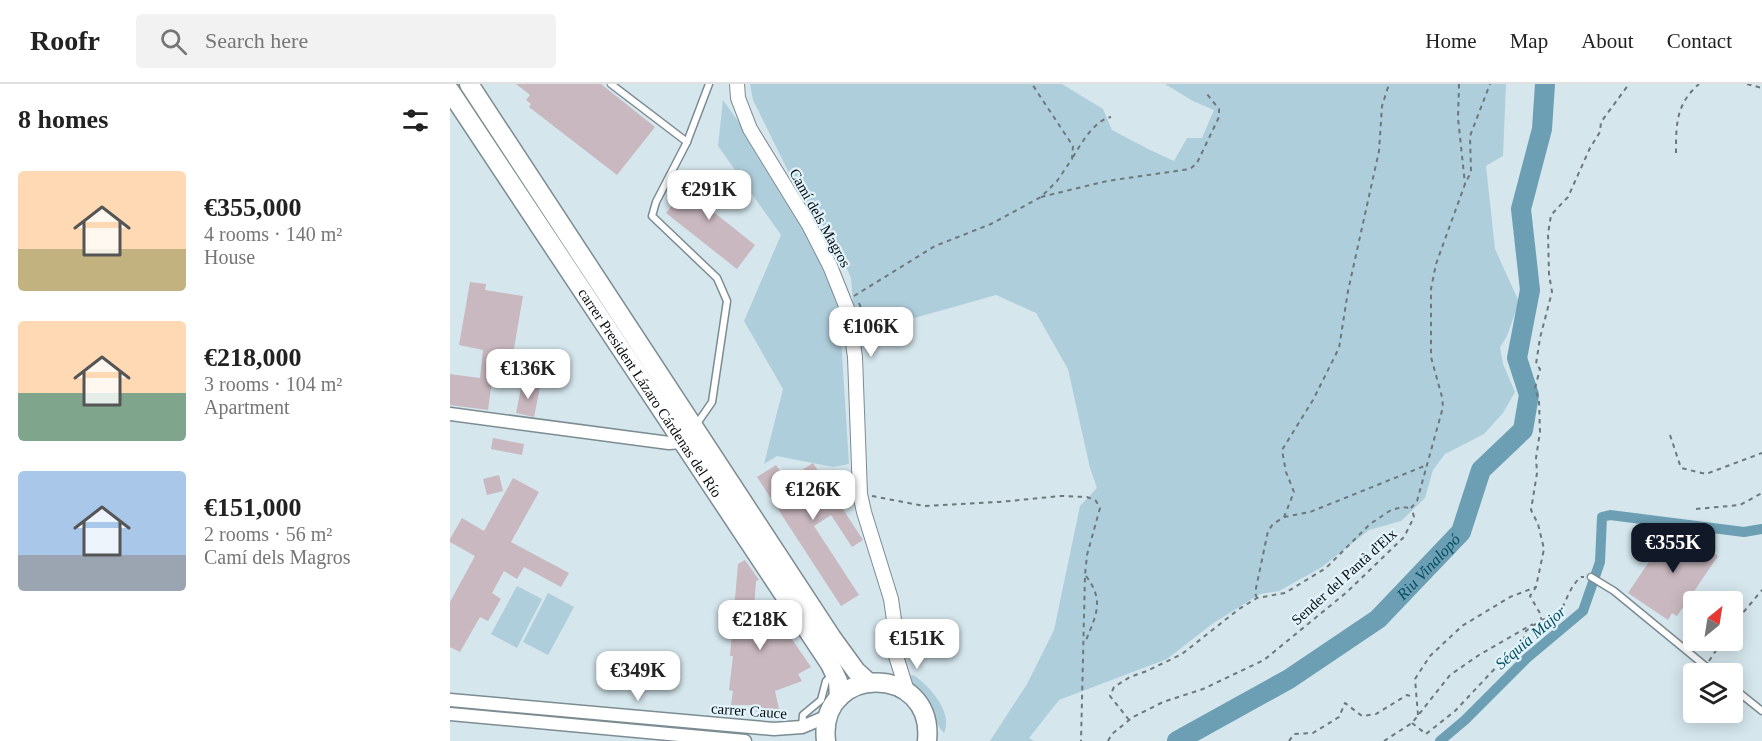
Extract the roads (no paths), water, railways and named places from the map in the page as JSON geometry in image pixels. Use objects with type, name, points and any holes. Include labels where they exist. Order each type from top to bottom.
[{"type":"main road","name":"carrer President Lázaro Cárdenas del Río","points":[[469,84],[838,647],[856,671],[875,682]]},
{"type":"main road","name":"carrer President Lázaro Cárdenas del Río","points":[[450,91],[835,674],[838,681],[839,698]]},
{"type":"main road","points":[[826,741],[828,716],[839,698],[852,687],[875,682],[890,683],[907,692],[920,706],[927,732],[941,741]]},
{"type":"street","name":"Camí dels Magros","points":[[737,84],[738,98],[750,129],[809,225],[830,266],[848,310],[855,357],[860,494],[891,598],[896,627],[896,656],[907,692]]},
{"type":"street","points":[[450,414],[669,443],[682,442]]},
{"type":"street","points":[[875,682],[887,675],[896,656]]},
{"type":"street","name":"carrer Cauce","points":[[450,700],[774,729],[802,727],[828,716]]},
{"type":"street","name":"carrer Cauce","points":[[450,714],[746,741]]},
{"type":"lane","points":[[613,84],[687,142]]},
{"type":"lane","points":[[694,428],[712,402],[727,301],[717,278],[652,216],[656,202],[687,142],[709,84]]},
{"type":"lane","points":[[1591,577],[1614,591],[1703,663]]},
{"type":"lane","points":[[802,727],[803,715],[821,700],[826,681],[835,674]]},
{"type":"lane","points":[[1743,696],[1762,711]]},
{"type":"waterway","name":"Riu Vinalopó","points":[[1177,741],[1289,679],[1378,619],[1461,532],[1481,470],[1523,430],[1529,395],[1517,358],[1530,290],[1521,209],[1542,129],[1545,84]]},
{"type":"waterway","name":"Séquia Major","points":[[1440,741],[1465,720],[1527,658],[1583,611],[1600,562],[1602,517],[1610,515],[1744,532],[1762,529]]}]
